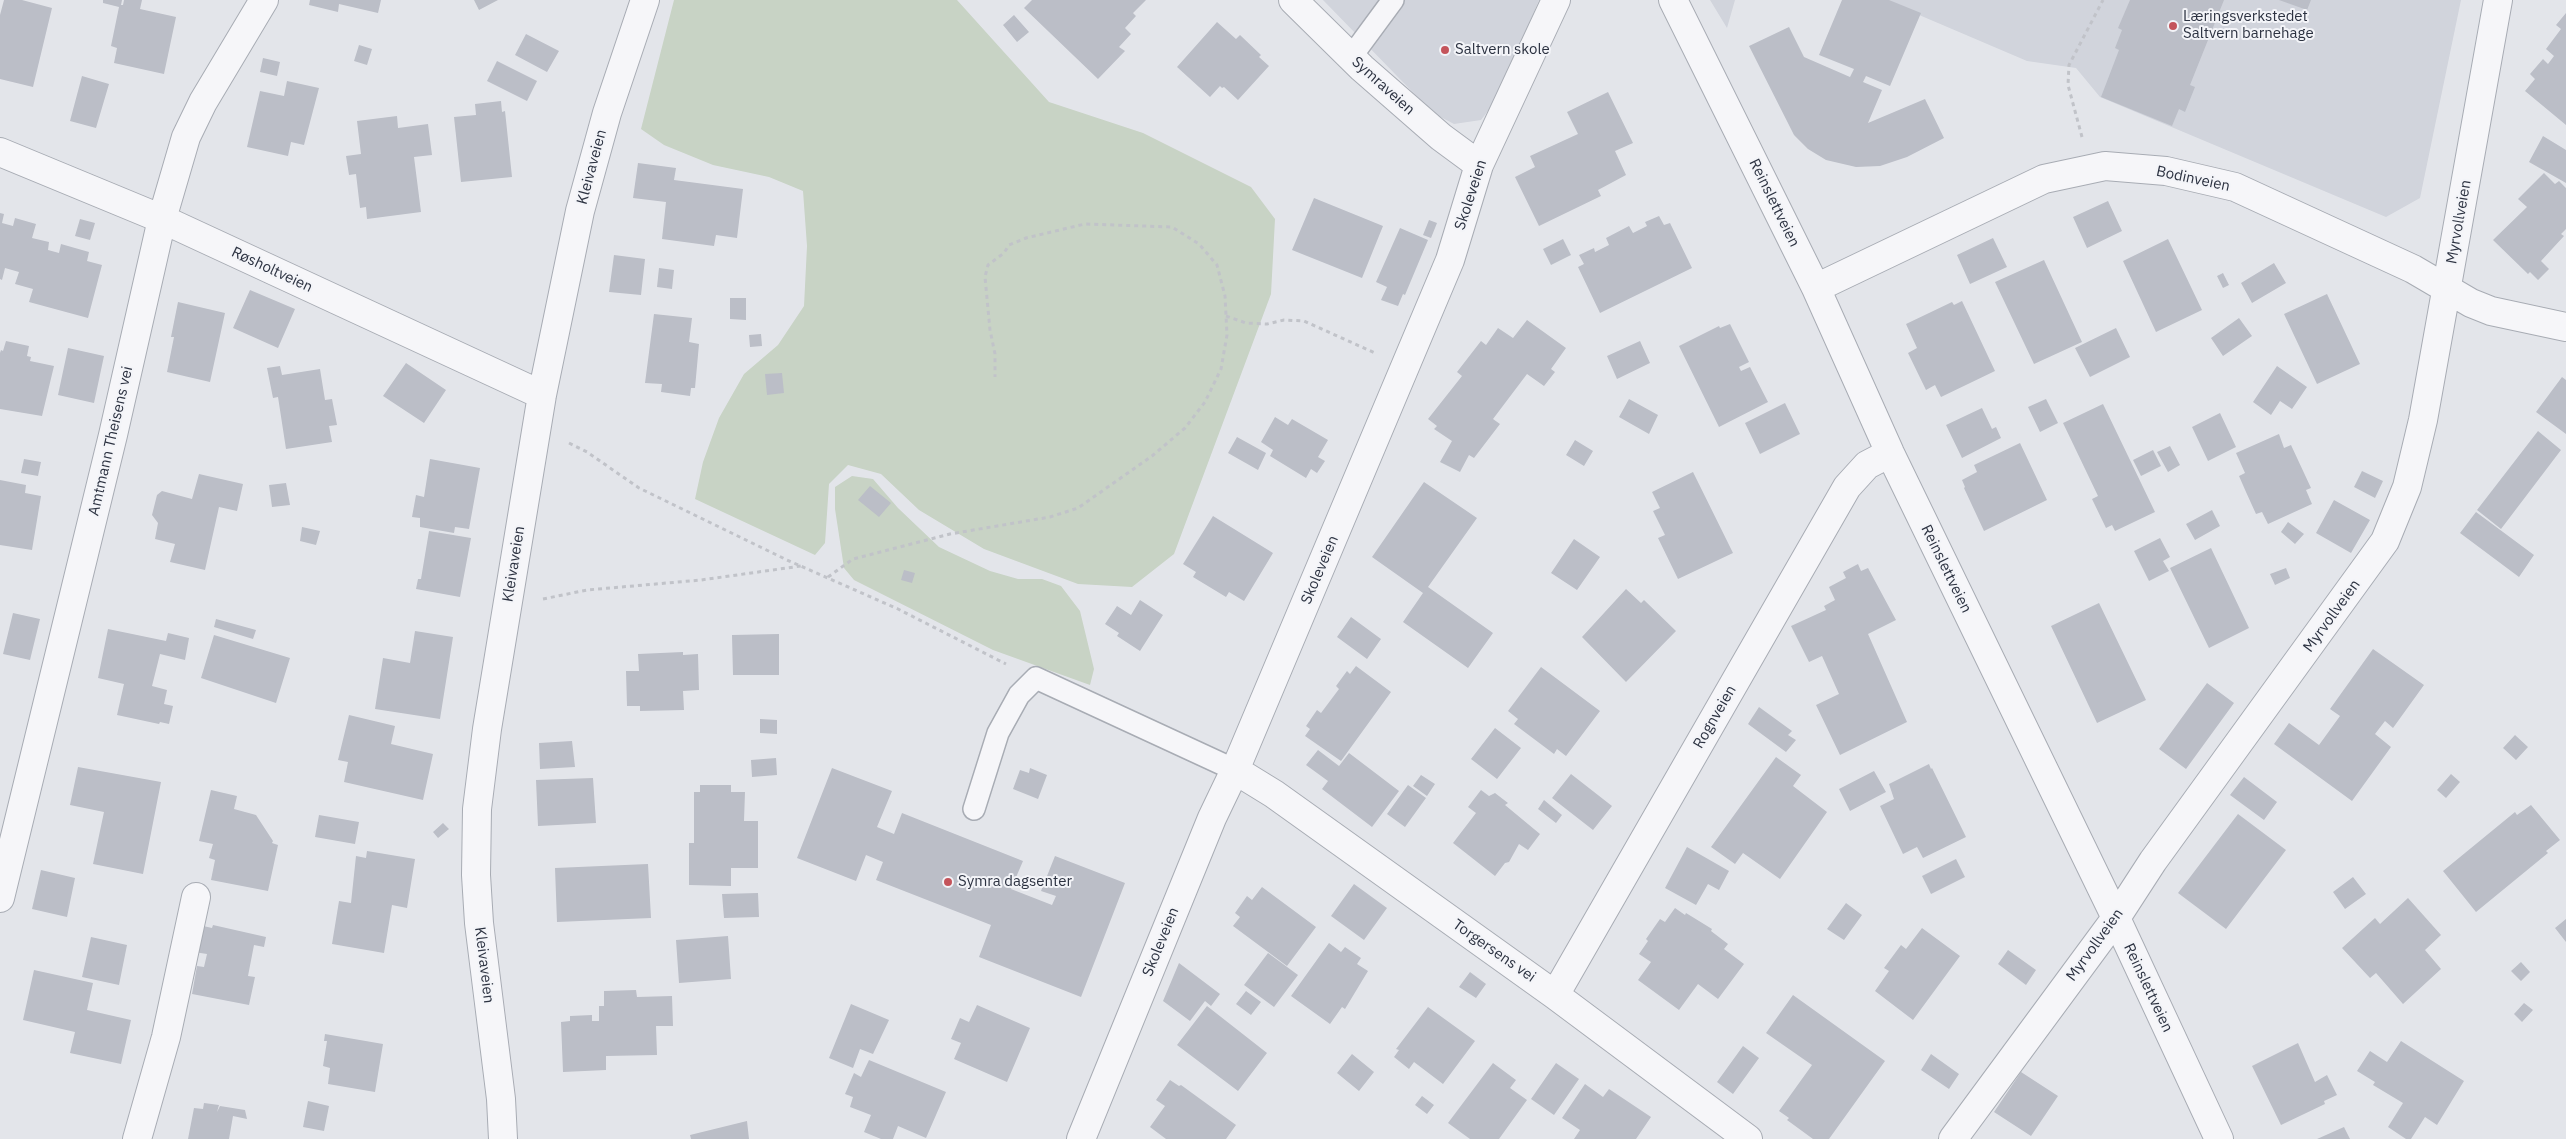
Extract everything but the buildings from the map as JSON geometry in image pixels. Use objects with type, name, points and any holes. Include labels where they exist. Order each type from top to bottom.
[{"type":"street","name":"Amtmann Theisens vei","points":[[0,898],[162,219],[186,137],[203,102],[264,0]]},
{"type":"street","name":"Kleivaveien","points":[[503,1139],[501,1099],[479,923],[476,875],[477,809],[487,729],[535,434],[580,211],[607,113],[645,0]]},
{"type":"street","name":"Symraveien","points":[[1292,0],[1351,57],[1441,138],[1479,165]]},
{"type":"street","name":"Skoleveien","points":[[1081,1139],[1212,818],[1235,770],[1450,260],[1479,165],[1556,0]]},
{"type":"street","name":"Reinslettveien","points":[[1673,0],[1816,288],[1890,453],[2116,918],[2219,1139]]},
{"type":"street","name":"Myrvollveien","points":[[1953,1139],[2116,918],[2153,861],[2385,542],[2407,487],[2414,458],[2447,289],[2498,0]]},
{"type":"street","name":"Røsholtveien","points":[[0,152],[162,219],[542,395]]},
{"type":"street","name":"Bodinveien","points":[[1816,288],[2044,180],[2105,166],[2166,170],[2236,187],[2413,268],[2447,289],[2491,311],[2566,327]]},
{"type":"street","name":"Rognveien","points":[[1555,995],[1847,487],[1867,465],[1890,453]]},
{"type":"street","name":"Torgersens vei","points":[[1235,770],[1274,794],[1555,995],[1748,1139]]},
{"type":"street","points":[[137,1139],[166,1037],[196,897]]},
{"type":"lane","points":[[1351,57],[1393,0]]},
{"type":"lane","points":[[974,809],[998,733],[1019,695],[1036,678],[1235,770]]},
{"type":"path","points":[[2082,140],[2068,85],[2068,64],[2103,0]]},
{"type":"path","points":[[828,576],[853,560],[950,534],[1050,517],[1078,508],[1152,456],[1185,428],[1205,402],[1222,369],[1227,335],[1225,296],[1217,266],[1199,244],[1172,227],[1085,224],[1044,233],[1009,245],[1004,253],[988,266],[985,278],[986,306],[995,354],[995,377]]},
{"type":"path","points":[[1226,316],[1246,322],[1267,324],[1284,320],[1304,321],[1405,368]]},
{"type":"path","points":[[535,434],[568,443],[587,452],[640,488],[898,609],[1036,678]]},
{"type":"path","points":[[535,600],[587,590],[701,580],[803,566]]},
{"type":"shaded area","name":"Saltvern skole","points":[[1323,0],[1539,0],[1497,99],[1481,120],[1454,124],[1433,113]]},
{"type":"shaded area","points":[[1710,0],[1735,0],[1727,28]]},
{"type":"shaded area","points":[[1884,0],[2461,0],[2420,198],[2386,217],[2100,97],[2076,68],[2027,61]]},
{"type":"green space","points":[[674,0],[957,0],[1049,102],[1143,133],[1251,187],[1275,219],[1271,294],[1174,554],[1132,587],[1078,584],[984,549],[919,510],[881,474],[848,465],[829,484],[825,543],[815,555],[695,499],[703,462],[719,418],[744,374],[778,345],[804,306],[807,246],[803,191],[769,177],[713,165],[664,145],[641,129]]},
{"type":"green space","points":[[852,476],[873,479],[898,508],[939,547],[990,571],[1018,579],[1042,579],[1061,586],[1080,611],[1094,669],[1090,685],[993,650],[854,580],[844,568],[835,509],[835,487]]},
{"type":"place","name":"Læringsverkstedet Saltvern barnehage","points":[[2173,26]]},
{"type":"place","name":"Saltvern skole","points":[[1445,50]]},
{"type":"place","name":"Symra dagsenter","points":[[948,882]]}]
